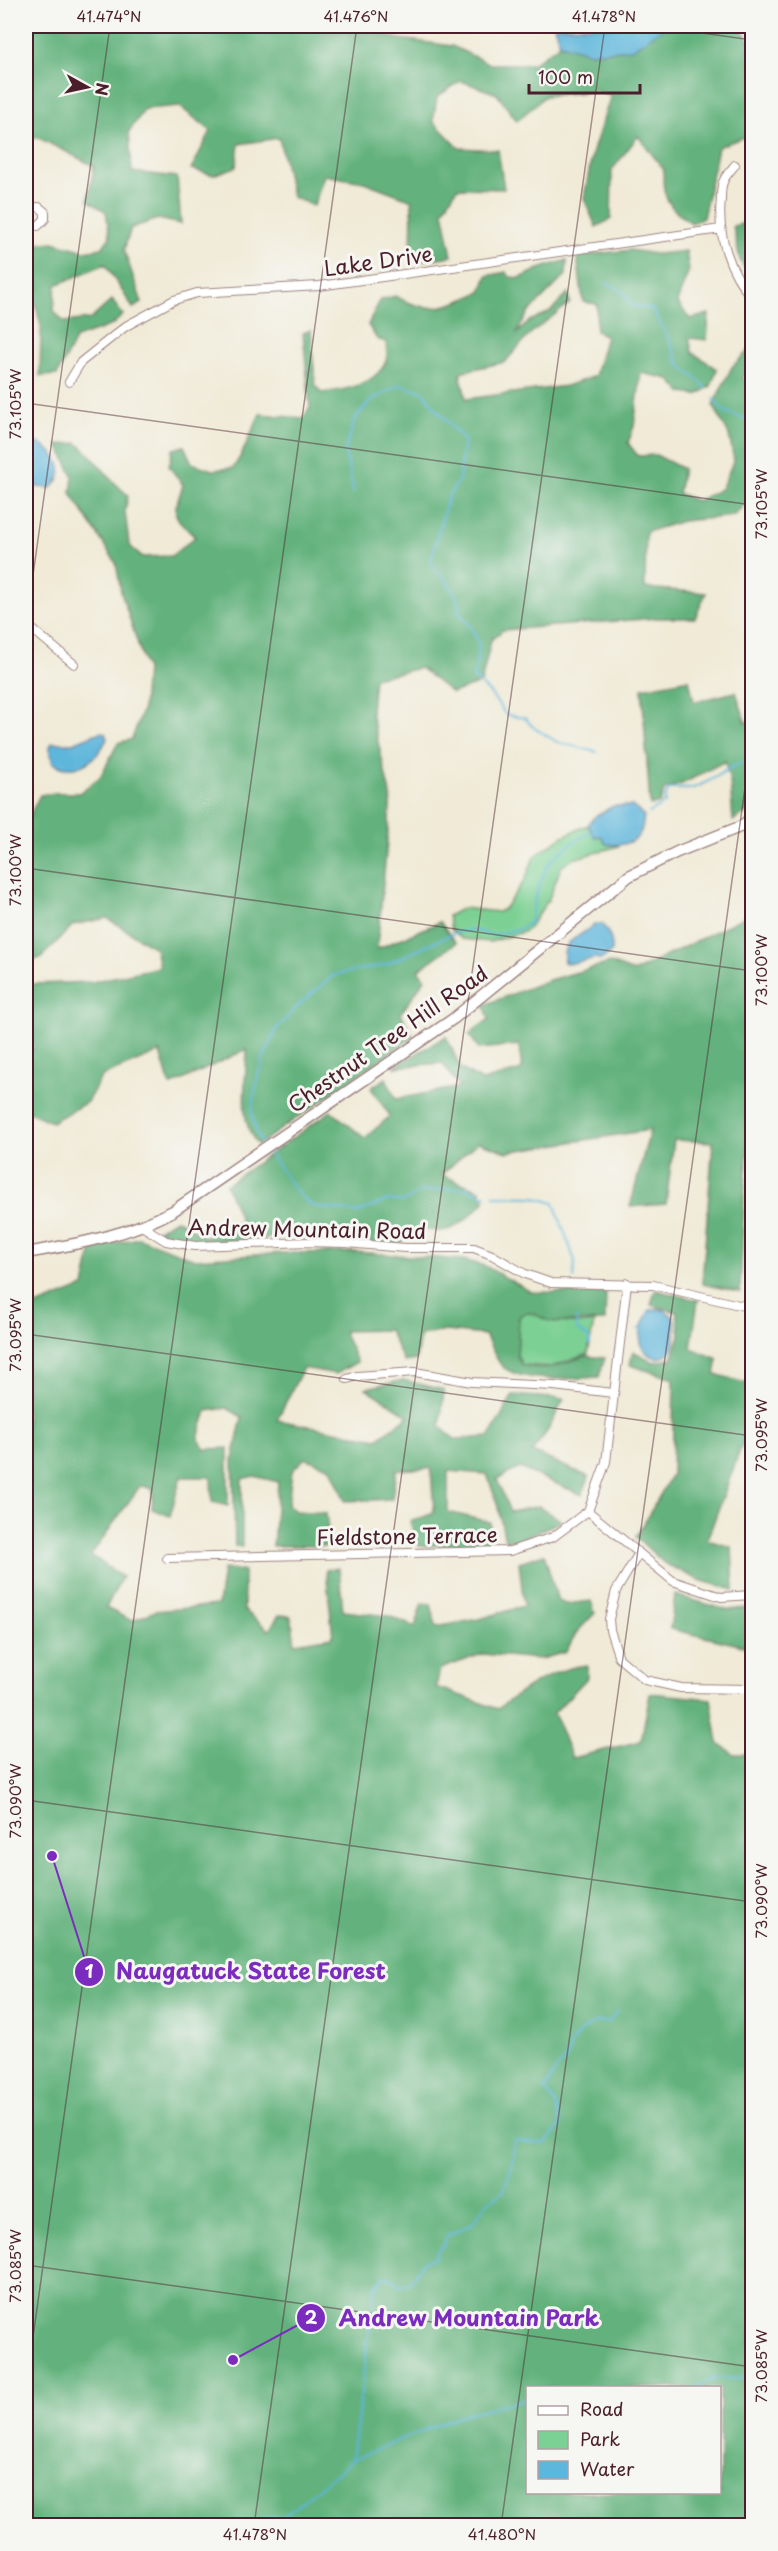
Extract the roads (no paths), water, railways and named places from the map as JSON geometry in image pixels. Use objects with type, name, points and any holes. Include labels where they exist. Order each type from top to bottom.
[{"type":"street","points":[[735,165],[723,182],[721,229],[729,260],[742,286],[753,298]]},
{"type":"street","points":[[26,213],[34,206],[45,212],[45,219],[38,226],[26,222]]},
{"type":"street","name":"Lake Drive","points":[[69,382],[81,362],[126,326],[174,300],[196,293],[320,286],[721,229]]},
{"type":"street","points":[[26,624],[74,664]]},
{"type":"street","name":"Chestnut Tree Hill Road","points":[[26,1253],[103,1238],[142,1226],[185,1203],[453,1019],[629,876],[677,852],[742,826],[753,817]]},
{"type":"street","name":"Andrew Mountain Road","points":[[142,1226],[166,1241],[195,1246],[346,1242],[405,1248],[466,1247],[485,1252],[525,1274],[552,1283],[576,1285],[627,1283],[664,1286],[753,1308]]},
{"type":"street","points":[[627,1283],[606,1462],[588,1511],[673,1581],[721,1597],[753,1595]]},
{"type":"street","points":[[347,1379],[357,1376],[415,1372],[472,1382],[554,1386],[613,1393]]},
{"type":"street","name":"Fieldstone Terrace","points":[[167,1558],[510,1551],[554,1537],[588,1511]]},
{"type":"street","points":[[639,1553],[616,1591],[609,1619],[619,1658],[645,1680],[681,1688],[753,1689]]},
{"type":"water","points":[[554,26],[714,26],[704,29],[665,27],[632,49],[591,53],[560,44]]},
{"type":"water","points":[[38,443],[50,451],[59,462],[60,475],[51,488],[37,487],[28,472],[26,444]]},
{"type":"water","points":[[100,732],[105,733],[107,739],[92,760],[70,768],[53,763],[49,749],[52,743],[73,743]]},
{"type":"water","points":[[613,806],[632,806],[644,816],[639,836],[631,842],[606,844],[601,836],[595,837],[588,825],[594,817]]},
{"type":"water","points":[[594,924],[602,924],[607,930],[612,951],[601,960],[596,958],[568,964],[564,962],[564,954],[569,943]]},
{"type":"water","points":[[650,1310],[664,1310],[675,1320],[673,1347],[667,1355],[659,1358],[651,1356],[644,1350],[641,1340],[642,1327]]},
{"type":"waterway","points":[[606,282],[622,291],[631,305],[652,309],[668,337],[680,366],[700,381],[706,389]]},
{"type":"waterway","points":[[354,493],[345,451],[355,419],[370,401],[400,385],[424,392],[464,440],[459,480],[448,497],[430,564],[444,577],[457,598],[459,613],[471,627],[479,644],[474,678],[491,694],[506,715],[525,718],[533,727],[557,742],[597,752]]},
{"type":"waterway","points":[[714,399],[723,411],[752,421]]},
{"type":"waterway","points":[[649,813],[665,803],[669,789],[693,788],[736,765],[752,760]]},
{"type":"waterway","points":[[263,1143],[257,1134],[252,1113],[262,1061],[277,1028],[302,1002],[334,975],[385,965],[454,933],[471,930],[493,935],[520,929],[531,922],[538,889],[549,864],[566,848],[592,832]]},
{"type":"waterway","points":[[268,1151],[302,1198],[314,1206],[357,1213],[388,1200],[403,1202],[421,1191],[466,1188],[486,1196]]},
{"type":"waterway","points":[[493,1196],[534,1197],[554,1203],[575,1261],[574,1278]]},
{"type":"waterway","points":[[576,1318],[577,1329],[590,1339],[590,1344]]},
{"type":"waterway","points":[[352,2460],[375,2287],[384,2277],[394,2279],[400,2286],[409,2284],[424,2261],[436,2257],[437,2250],[444,2245],[447,2236],[473,2223],[486,2203],[503,2192],[512,2166],[514,2140],[545,2144],[561,2125],[556,2105],[545,2089],[557,2068],[565,2062],[572,2042],[581,2031],[597,2022],[609,2022],[618,2010]]},
{"type":"waterway","points":[[699,2386],[715,2378],[740,2379],[752,2373]]},
{"type":"waterway","points":[[257,2526],[266,2518],[282,2518],[352,2460],[458,2416],[526,2399]]},
{"type":"place","name":"Naugatuck State Forest","points":[[52,1856]]},
{"type":"place","name":"Andrew Mountain Park","points":[[233,2360]]}]
